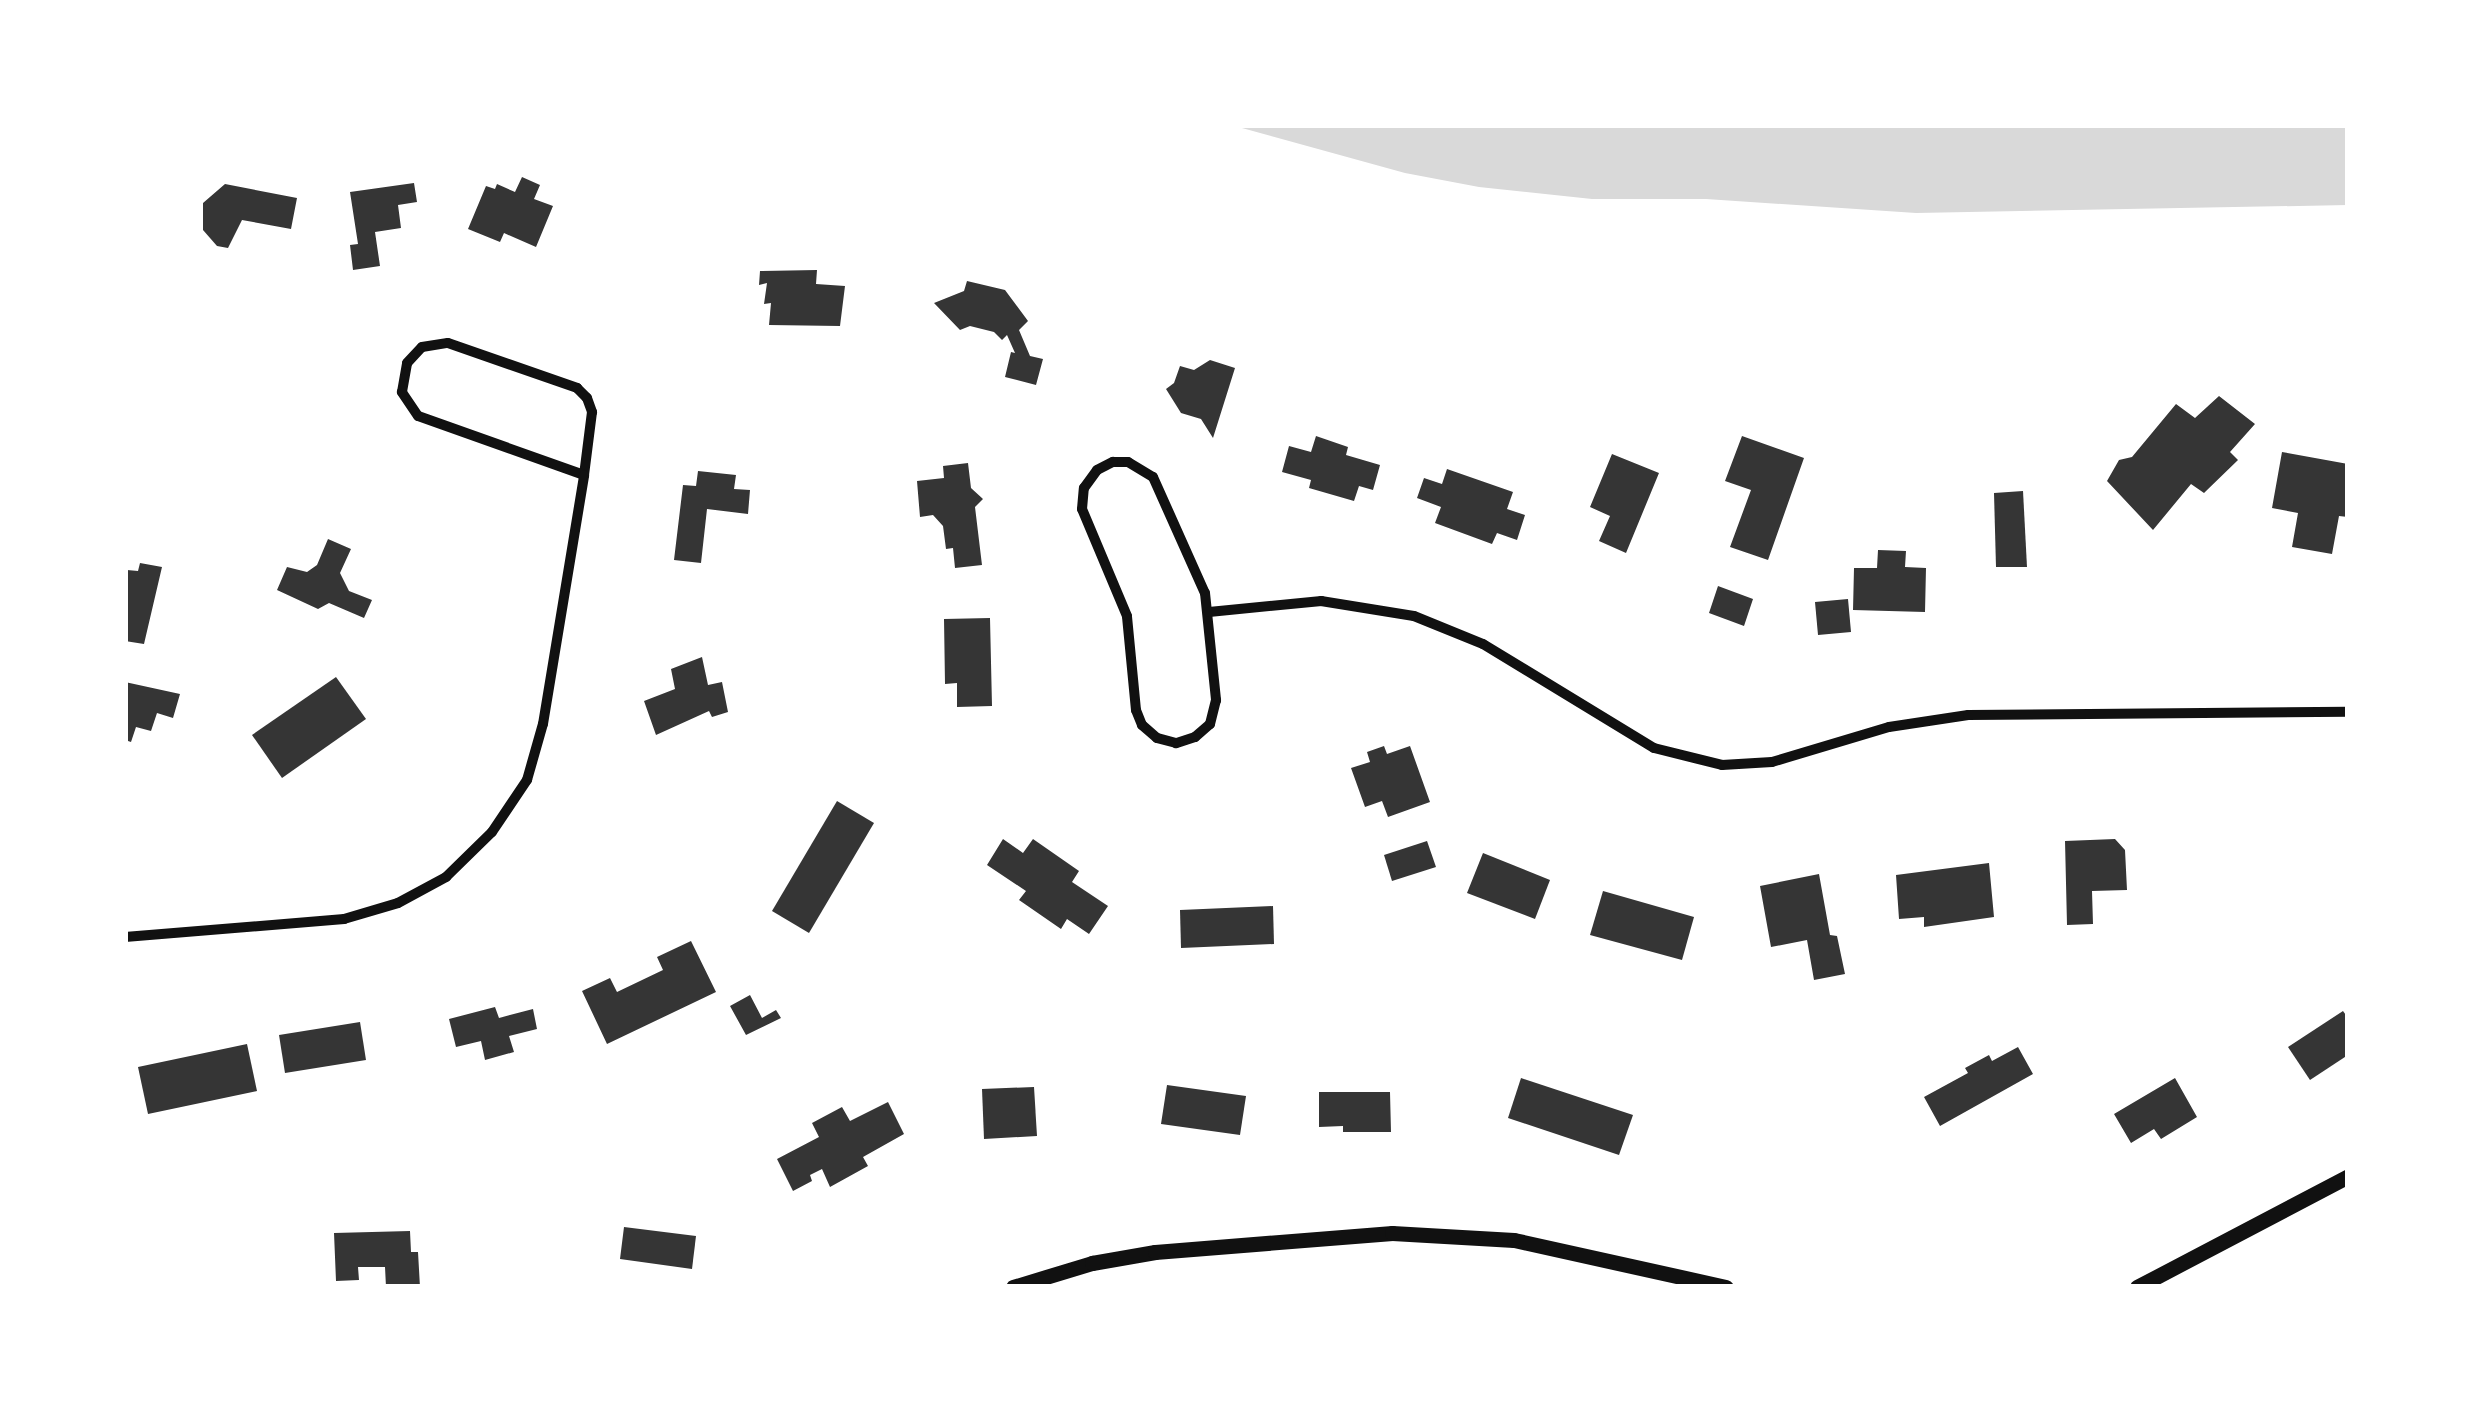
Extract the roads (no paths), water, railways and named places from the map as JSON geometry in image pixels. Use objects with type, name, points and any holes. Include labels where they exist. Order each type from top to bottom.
[{"type":"street","points":[[125,937],[344,919],[398,904],[446,877],[492,832],[528,780],[543,724],[584,476],[592,412],[588,398],[577,388],[448,343],[422,347],[406,363],[402,392],[418,416],[584,476]]},
{"type":"street","points":[[1128,462],[1153,476],[1205,593],[1208,612],[1216,700],[1210,724],[1195,738],[1176,742],[1157,738],[1142,726],[1136,710],[1127,616],[1082,510],[1084,488],[1097,470],[1128,462]]},
{"type":"street","points":[[1208,612],[1321,601],[1414,616],[1483,644],[1654,748],[1722,765],[1772,762],[1889,727],[1968,715],[2348,712]]},
{"type":"street","points":[[2137,1287],[2348,1176]]},
{"type":"street","points":[[1013,1287],[1092,1263],[1155,1252],[1392,1233],[1514,1240],[1726,1287]]}]
